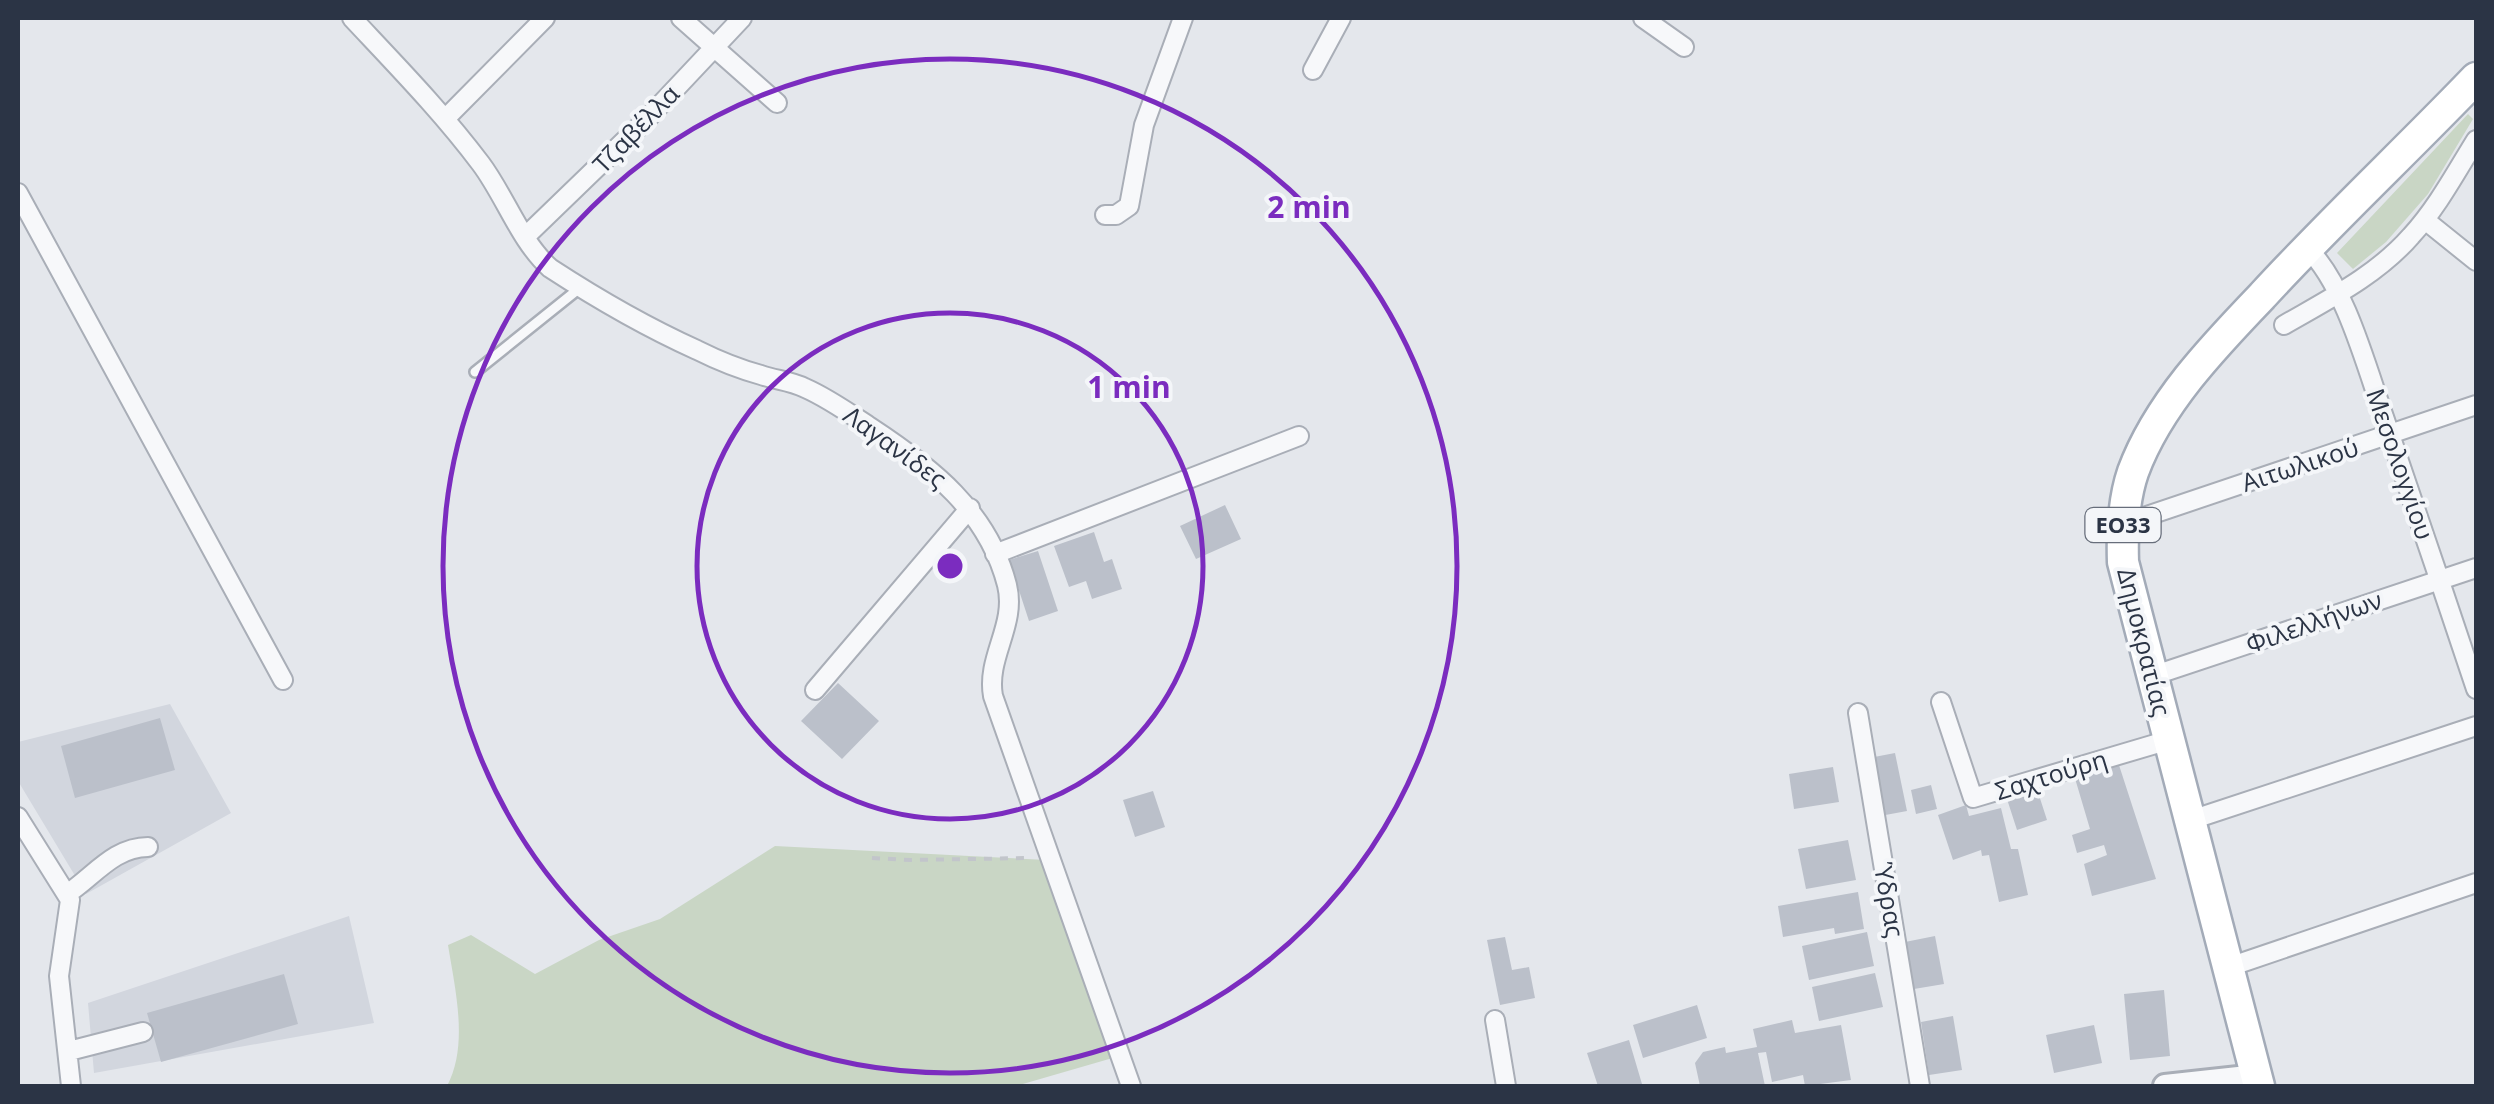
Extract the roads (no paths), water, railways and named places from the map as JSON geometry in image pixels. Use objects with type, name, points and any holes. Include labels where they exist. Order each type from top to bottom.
[{"type":"main road","name":"Δημοκρατίας","points":[[2258,1081],[2123,562],[2123,524],[2134,472],[2171,402],[2233,326],[2476,78]]},
{"type":"street","name":"Λαγανίδες","points":[[352,18],[446,118],[545,264],[698,351],[750,372],[801,386],[831,402],[899,446],[970,508],[996,554],[1010,604],[991,675],[992,696],[1131,1086]]},
{"type":"street","points":[[446,118],[545,18]]},
{"type":"street","points":[[681,18],[777,103]]},
{"type":"street","name":"Τζαβέλλα","points":[[526,236],[646,120],[742,18]]},
{"type":"street","points":[[1104,216],[1116,215],[1129,206],[1144,125],[1183,18]]},
{"type":"street","points":[[1312,70],[1342,18]]},
{"type":"street","points":[[1643,18],[1684,47]]},
{"type":"street","points":[[2284,324],[2338,294],[2397,251],[2424,220],[2476,140]]},
{"type":"street","points":[[18,193],[282,680]]},
{"type":"street","points":[[2424,220],[2476,261]]},
{"type":"street","name":"Μεσολογγίου","points":[[2307,248],[2326,266],[2338,294],[2476,689]]},
{"type":"street","name":"Αιτωλικού","points":[[2123,524],[2476,405]]},
{"type":"street","points":[[996,554],[1299,436]]},
{"type":"street","points":[[815,690],[970,508]]},
{"type":"street","name":"Φιλελλήνων","points":[[2152,676],[2476,568]]},
{"type":"street","name":"Σαχτούρη","points":[[1941,702],[1973,798],[2169,740]]},
{"type":"street","name":"Ύδρας","points":[[1858,713],[1920,1086]]},
{"type":"street","points":[[2191,820],[2476,726]]},
{"type":"street","points":[[18,817],[71,906],[58,976],[71,1086]]},
{"type":"street","points":[[67,894],[118,853],[132,847],[148,847]]},
{"type":"street","points":[[2229,968],[2476,883]]},
{"type":"street","points":[[1495,1020],[1506,1086]]},
{"type":"street","points":[[69,1051],[143,1032]]},
{"type":"street","points":[[2166,1086],[2258,1081]]},
{"type":"lane","points":[[475,372],[582,287]]}]
